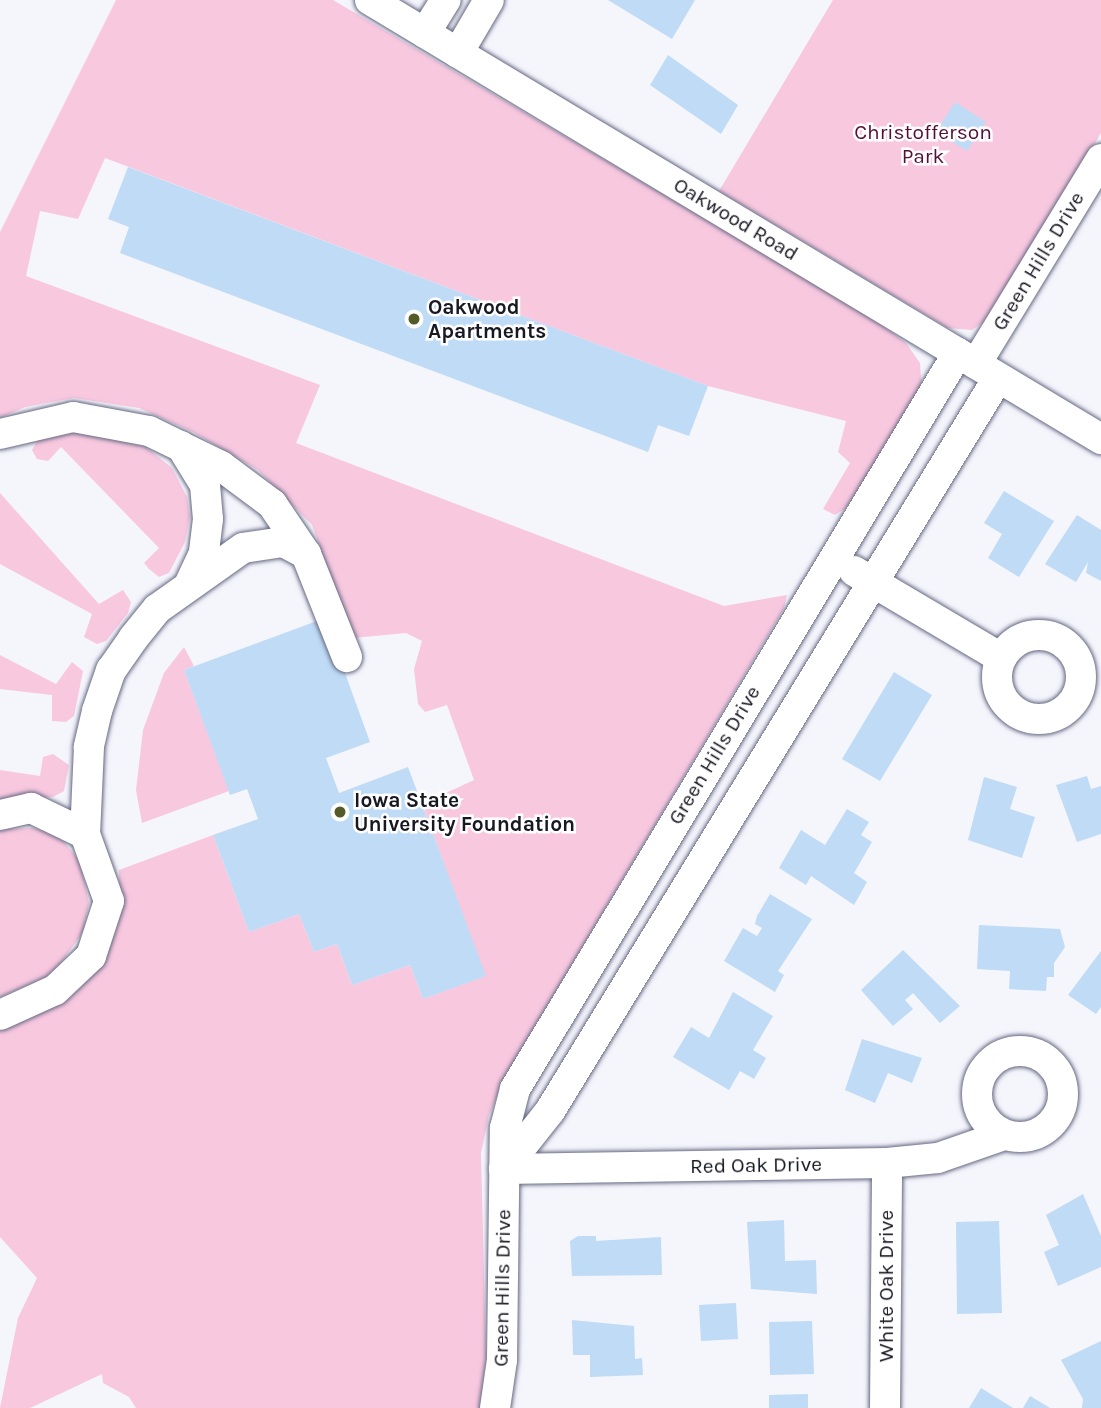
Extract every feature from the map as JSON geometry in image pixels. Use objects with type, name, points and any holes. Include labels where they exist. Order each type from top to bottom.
[{"type":"street","name":"Oakwood Road","points":[[370,0],[1101,439]]},
{"type":"street","points":[[425,33],[446,0]]},
{"type":"street","points":[[458,53],[489,0]]},
{"type":"street","name":"Green Hills Drive","points":[[504,1169],[550,1111],[871,582],[977,365],[1101,159]]},
{"type":"street","name":"Green Hills Drive","points":[[495,1408],[502,1360],[505,1128],[533,1052],[834,558],[977,365]]},
{"type":"street","points":[[0,434],[73,416],[110,420],[181,446],[221,466],[272,504],[306,554],[347,657]]},
{"type":"street","points":[[181,446],[205,485],[208,519],[204,553],[190,583]]},
{"type":"street","points":[[0,1015],[55,990],[91,956],[109,901],[85,834],[89,747],[111,670],[156,609],[243,548],[283,542],[306,554]]},
{"type":"street","points":[[834,558],[1001,658]]},
{"type":"street","points":[[0,815],[31,808],[85,834]]},
{"type":"street","points":[[664,837],[703,860]]},
{"type":"street","name":"Red Oak Drive","points":[[504,1169],[887,1163],[938,1158],[1004,1135]]},
{"type":"street","name":"White Oak Drive","points":[[886,1408],[887,1163]]},
{"type":"green space","points":[[116,0],[333,0],[870,316],[906,343],[920,363],[922,391],[846,508],[835,515],[823,509],[850,463],[838,452],[846,421],[708,386],[105,158],[78,219],[40,211],[26,276],[320,385],[296,443],[724,606],[787,595],[784,608],[506,1075],[489,1115],[481,1153],[486,1355],[481,1408],[136,1408],[129,1397],[103,1383],[102,1374],[30,1408],[0,1408],[18,1318],[37,1278],[0,1237],[0,1031],[70,998],[100,967],[120,912],[119,870],[213,835],[249,932],[299,914],[314,952],[337,944],[352,985],[410,965],[423,999],[485,976],[422,804],[474,780],[447,705],[425,712],[418,704],[414,669],[422,641],[406,633],[353,638],[312,525],[258,470],[193,432],[139,408],[74,398],[25,407],[0,418],[0,232]]},
{"type":"green space","name":"Christofferson Park","points":[[833,0],[1101,0],[1101,133],[991,317],[972,330],[948,328],[719,191]]},
{"type":"green space","points":[[81,432],[146,447],[172,468],[187,497],[190,517],[185,542],[169,573],[159,577],[149,569],[144,563],[159,548],[61,447],[48,461],[37,459],[32,450],[39,438]]},
{"type":"green space","points":[[0,493],[99,604],[123,590],[131,602],[128,613],[106,641],[97,644],[84,637],[92,614],[0,564]]},
{"type":"green space","points":[[184,647],[194,666],[184,670],[229,791],[142,823],[136,790],[143,730],[164,673]]},
{"type":"green space","points":[[0,655],[56,684],[72,662],[83,671],[74,716],[66,722],[52,721],[52,695],[0,689]]},
{"type":"green space","points":[[53,754],[69,765],[64,791],[53,797],[0,800],[0,770],[40,776],[43,757]]},
{"type":"green space","points":[[32,828],[57,834],[80,861],[89,903],[83,932],[53,974],[0,997],[0,829]]},
{"type":"building","points":[[608,0],[695,0],[672,39]]},
{"type":"building","points":[[668,55],[738,105],[721,134],[650,85]]},
{"type":"building","points":[[955,102],[986,122],[967,151],[936,132]]},
{"type":"building","name":"Oakwood Apartments","points":[[128,167],[708,386],[689,436],[658,425],[648,452],[120,253],[129,227],[108,219]]},
{"type":"building","points":[[1004,491],[1054,521],[1019,577],[988,558],[1002,534],[984,523]]},
{"type":"building","points":[[1077,515],[1101,530],[1101,581],[1086,573],[1088,562],[1076,582],[1045,564]]},
{"type":"building","name":"Iowa State University Foundation","points":[[325,618],[370,742],[326,758],[339,793],[408,767],[486,976],[423,999],[410,965],[352,985],[337,944],[314,952],[299,914],[249,932],[213,835],[258,819],[247,789],[230,795],[184,670]]},
{"type":"building","points":[[894,672],[932,695],[880,781],[842,759]]},
{"type":"building","points":[[1087,776],[1091,789],[1101,786],[1101,834],[1077,842],[1056,785]]},
{"type":"building","points":[[984,777],[1017,787],[1010,809],[1035,817],[1022,858],[968,840]]},
{"type":"building","points":[[847,809],[869,822],[861,835],[872,842],[854,873],[867,882],[854,905],[811,876],[806,885],[779,868],[801,830],[825,845]]},
{"type":"building","points":[[770,894],[812,919],[778,971],[784,975],[775,992],[724,961],[743,928],[757,936],[762,928],[755,924],[757,916]]},
{"type":"building","points":[[979,925],[1060,929],[1065,947],[1054,963],[1054,977],[1047,977],[1046,991],[1009,989],[1010,971],[977,969]]},
{"type":"building","points":[[903,950],[960,1006],[940,1023],[913,993],[905,1000],[913,1009],[893,1026],[861,990]]},
{"type":"building","points":[[1101,951],[1101,1007],[1096,1014],[1068,995]]},
{"type":"building","points":[[733,992],[773,1016],[753,1050],[766,1058],[754,1079],[740,1071],[729,1090],[673,1057],[691,1027],[709,1038]]},
{"type":"building","points":[[862,1039],[922,1058],[912,1083],[888,1073],[875,1103],[845,1090]]},
{"type":"building","points":[[1083,1194],[1101,1236],[1101,1267],[1058,1286],[1044,1252],[1059,1245],[1046,1215]]},
{"type":"building","points":[[784,1220],[785,1261],[816,1260],[817,1294],[751,1289],[747,1222]]},
{"type":"building","points":[[999,1221],[1002,1313],[957,1314],[956,1222]]},
{"type":"building","points":[[578,1236],[596,1236],[596,1241],[661,1237],[662,1275],[572,1276],[570,1241]]},
{"type":"building","points":[[736,1303],[738,1339],[701,1341],[699,1305]]},
{"type":"building","points":[[572,1320],[634,1326],[635,1359],[642,1358],[643,1375],[590,1377],[590,1355],[573,1355]]},
{"type":"building","points":[[812,1321],[814,1374],[770,1375],[769,1322]]},
{"type":"building","points":[[1101,1341],[1101,1408],[1082,1408],[1083,1399],[1061,1360]]},
{"type":"building","points":[[981,1388],[1013,1408],[969,1408]]},
{"type":"building","points":[[808,1394],[808,1408],[769,1408],[769,1395]]},
{"type":"building","points":[[1030,1396],[1050,1408],[1023,1408]]},
{"type":"place","name":"Oakwood Apartments","points":[[414,319]]},
{"type":"place","name":"Iowa State University Foundation","points":[[340,812]]}]
